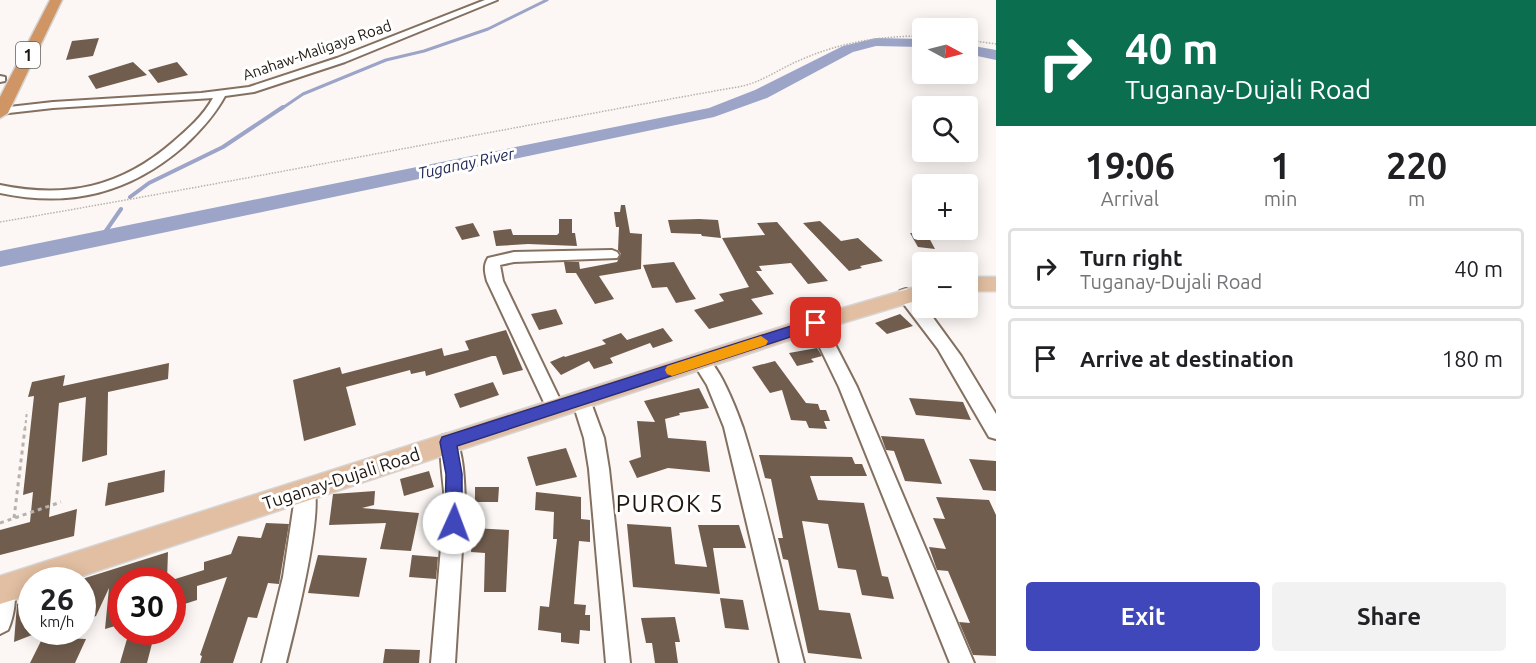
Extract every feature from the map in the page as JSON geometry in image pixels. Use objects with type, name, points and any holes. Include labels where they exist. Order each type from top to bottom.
[{"type":"highway","name":"1","points":[[0,79],[44,0]]},
{"type":"highway","name":"1","points":[[0,112],[56,0]]},
{"type":"main road","points":[[978,284],[996,284]]},
{"type":"main road","name":"Tuganay-Dujali Road","points":[[2,589],[448,442],[912,294]]},
{"type":"street","name":"Anahaw-Maligaya Road","points":[[0,112],[220,95],[257,88],[398,39],[493,0]]},
{"type":"street","points":[[0,189],[26,193],[111,187],[124,181],[184,139],[210,113],[220,95]]},
{"type":"street","points":[[555,408],[495,281],[492,270],[494,262],[514,258],[612,255]]},
{"type":"street","points":[[929,318],[996,430]]},
{"type":"street","points":[[816,323],[848,387],[962,663]]},
{"type":"street","points":[[700,361],[715,382],[733,427],[792,663]]},
{"type":"street","points":[[581,400],[594,438],[599,469],[618,663]]},
{"type":"street","points":[[443,663],[455,501],[454,474],[448,442]]},
{"type":"street","points":[[274,663],[298,571],[306,490]]},
{"type":"street","points":[[0,622],[2,589]]},
{"type":"path","points":[[0,222],[197,189],[407,150],[560,117],[740,87],[843,43],[876,37],[912,36]]},
{"type":"path","points":[[978,41],[996,44]]},
{"type":"path","points":[[14,518],[27,411]]},
{"type":"path","points":[[0,523],[61,502]]},
{"type":"building","points":[[99,38],[93,56],[66,60],[72,41]]},
{"type":"building","points":[[133,62],[147,75],[96,89],[88,76]]},
{"type":"building","points":[[177,62],[188,75],[158,83],[148,70]]},
{"type":"building","points":[[621,205],[625,205],[630,233],[642,234],[641,269],[599,276],[614,299],[595,304],[576,273],[566,273],[564,262],[579,262],[580,269],[617,262],[621,254],[618,250],[619,227],[616,227],[614,212],[620,212]]},
{"type":"building","points":[[559,219],[572,219],[572,233],[575,233],[577,246],[528,244],[496,246],[493,231],[511,229],[513,235],[557,235]]},
{"type":"building","points":[[668,220],[718,220],[721,238],[701,234],[671,233]]},
{"type":"building","points":[[820,221],[841,241],[858,238],[883,261],[849,271],[803,223]]},
{"type":"building","points":[[777,222],[828,281],[808,284],[791,263],[759,266],[762,271],[756,271],[774,294],[751,299],[763,314],[709,329],[694,310],[724,301],[719,294],[749,287],[722,238],[765,235],[757,223]]},
{"type":"building","points":[[473,223],[480,236],[462,240],[455,227]]},
{"type":"building","points":[[914,240],[930,240],[935,249],[918,247]]},
{"type":"building","points":[[674,262],[696,299],[676,303],[667,287],[652,288],[643,265]]},
{"type":"building","points":[[556,309],[563,324],[539,330],[531,314]]},
{"type":"building","points":[[900,314],[913,326],[887,334],[875,323]]},
{"type":"building","points":[[663,328],[673,341],[653,348],[650,343],[610,358],[613,363],[594,369],[589,361],[561,375],[550,362],[606,344],[602,340],[621,333],[627,340]]},
{"type":"building","points":[[506,330],[523,370],[503,375],[496,356],[492,356],[426,376],[425,371],[411,374],[410,370],[346,387],[356,425],[304,441],[293,380],[340,367],[342,374],[442,348],[444,356],[469,350],[465,341]]},
{"type":"building","points":[[817,348],[822,356],[811,359],[814,362],[797,366],[789,353]]},
{"type":"building","points":[[775,361],[806,403],[818,404],[820,410],[826,410],[830,421],[824,421],[827,429],[809,428],[806,421],[791,420],[782,390],[770,393],[752,367]]},
{"type":"building","points":[[169,363],[168,379],[108,392],[107,455],[82,462],[86,397],[59,403],[49,517],[77,509],[74,536],[0,555],[0,530],[30,522],[33,492],[23,495],[34,396],[28,397],[32,382],[65,375],[63,386]]},
{"type":"building","points":[[493,382],[499,395],[460,408],[454,394]]},
{"type":"building","points":[[699,388],[709,408],[679,413],[680,415],[665,419],[668,438],[706,441],[710,472],[668,468],[637,478],[629,461],[641,457],[637,421],[655,422],[644,401]]},
{"type":"building","points":[[909,398],[963,402],[971,420],[916,415]]},
{"type":"building","points":[[881,436],[924,439],[942,484],[905,481],[894,451],[886,450]]},
{"type":"building","points":[[566,448],[577,477],[536,486],[527,457]]},
{"type":"building","points":[[759,455],[852,457],[855,464],[862,464],[867,476],[810,476],[818,500],[864,503],[882,576],[888,577],[894,599],[862,595],[856,570],[838,568],[828,524],[802,521],[819,610],[850,613],[862,659],[808,653],[788,560],[783,559],[778,538],[783,538],[771,479],[765,478]]},
{"type":"building","points":[[969,459],[996,461],[996,491],[983,490]]},
{"type":"building","points":[[165,470],[164,492],[105,506],[108,483]]},
{"type":"building","points":[[429,471],[434,487],[404,496],[400,479]]},
{"type":"building","points":[[475,487],[499,487],[498,502],[475,502]]},
{"type":"building","points":[[375,491],[374,505],[362,508],[419,513],[411,551],[380,549],[386,523],[329,525],[333,494]]},
{"type":"building","points":[[536,492],[581,497],[581,519],[590,520],[590,542],[579,541],[574,604],[586,605],[585,615],[590,615],[590,631],[580,630],[579,644],[561,642],[561,633],[538,630],[540,606],[549,607],[557,539],[553,539],[554,512],[535,510]]},
{"type":"building","points":[[936,497],[989,500],[996,515],[996,656],[973,655],[959,622],[970,623],[948,571],[937,570],[929,547],[946,549],[933,518],[945,519]]},
{"type":"building","points":[[266,523],[289,524],[279,584],[268,583],[257,618],[248,617],[233,663],[200,663],[202,656],[200,655],[227,577],[197,586],[197,600],[186,604],[186,576],[204,570],[204,562],[231,554],[238,536],[261,538]]},
{"type":"building","points":[[627,524],[671,527],[675,564],[707,567],[698,525],[739,525],[746,548],[713,548],[720,594],[633,587]]},
{"type":"building","points":[[473,528],[509,530],[506,592],[484,592],[485,553],[471,552]]},
{"type":"building","points":[[168,552],[167,567],[120,567]]},
{"type":"building","points":[[318,555],[367,558],[359,597],[308,593]]},
{"type":"building","points":[[412,555],[438,557],[436,579],[409,577]]},
{"type":"building","points":[[108,571],[108,590],[96,616],[96,575]]},
{"type":"building","points":[[108,598],[108,628],[105,629]]},
{"type":"building","points":[[720,598],[743,600],[749,630],[725,628]]},
{"type":"building","points":[[17,604],[18,640],[14,642]]},
{"type":"building","points":[[675,617],[680,642],[675,642],[678,663],[655,663],[652,643],[646,643],[641,618]]},
{"type":"building","points":[[39,645],[83,645],[75,663],[30,663]]},
{"type":"building","points":[[125,645],[152,645],[147,663],[120,663]]},
{"type":"building","points":[[385,649],[420,650],[419,663],[383,663]]},
{"type":"waterway","points":[[281,109],[303,94],[386,60],[424,51],[488,29],[547,0]]},
{"type":"waterway","name":"Tuganay River","points":[[0,259],[714,112],[761,94],[848,49],[876,42],[912,43]]},
{"type":"waterway","name":"Tuganay River","points":[[978,52],[996,55]]},
{"type":"waterway","points":[[130,197],[149,183],[223,147],[283,107]]},
{"type":"waterway","points":[[101,238],[121,209]]},
{"type":"slow traffic","points":[[672,370],[761,341]]},
{"type":"district","name":"PUROK 5","points":[[670,503]]},
{"type":"route","points":[[454,523],[454,474],[448,442],[816,323]]}]
